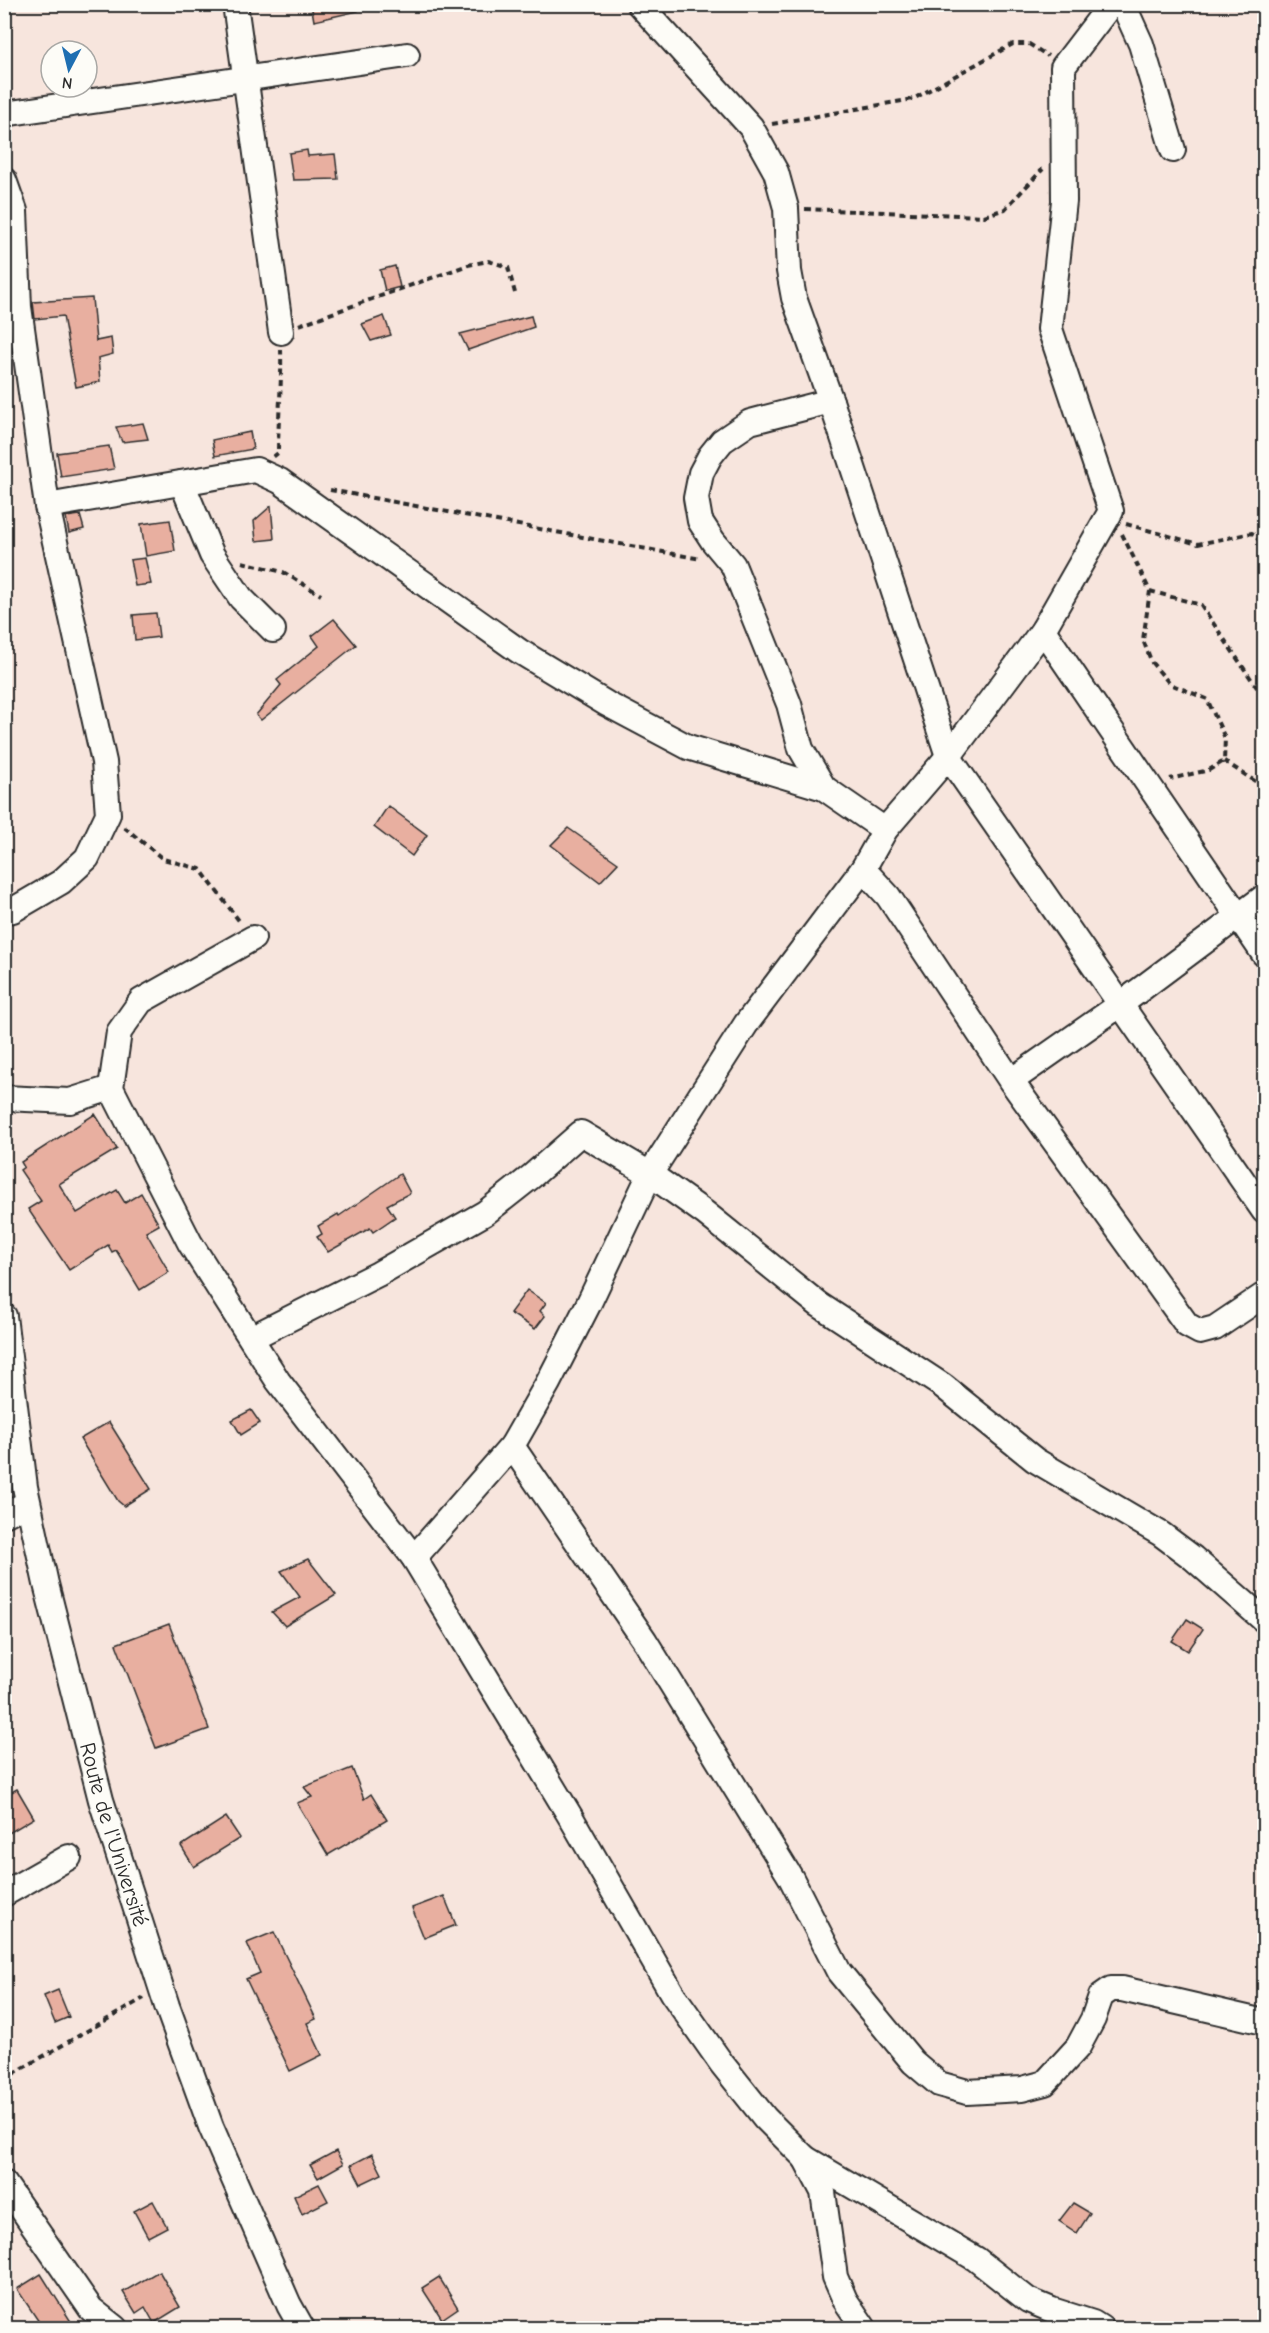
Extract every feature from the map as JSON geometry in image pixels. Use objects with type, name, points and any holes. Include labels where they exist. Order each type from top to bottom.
[{"type":"street","points":[[235,4],[281,332]]},
{"type":"street","points":[[639,4],[751,128],[776,172],[786,208],[789,271],[794,298],[831,402],[948,756],[1264,1211]]},
{"type":"street","points":[[414,1558],[512,1446],[588,1305],[650,1174],[746,1024],[863,869],[885,830],[948,756],[1043,630],[1114,517],[1050,329],[1064,201],[1063,67],[1105,12],[1108,4]]},
{"type":"street","points":[[1123,4],[1141,44],[1173,150]]},
{"type":"street","points":[[4,114],[407,55]]},
{"type":"street","points":[[4,180],[15,211],[19,307],[47,506],[104,762],[108,814],[87,858],[61,882],[13,910],[4,911]]},
{"type":"street","points":[[824,788],[801,748],[789,704],[733,565],[700,521],[696,498],[701,473],[710,456],[722,441],[750,422],[831,402]]},
{"type":"street","points":[[47,506],[256,470],[280,481],[519,651],[607,704],[688,747],[824,788],[885,830]]},
{"type":"street","points":[[182,483],[213,555],[241,598],[273,630]]},
{"type":"street","points":[[1043,630],[1264,954]]},
{"type":"street","points":[[863,869],[888,896],[1011,1081],[1187,1324],[1200,1332],[1215,1328],[1264,1295]]},
{"type":"street","points":[[1011,1081],[1121,1004],[1264,897]]},
{"type":"street","points":[[253,938],[141,1001],[119,1032],[111,1088],[190,1243],[278,1381],[414,1558],[573,1821],[672,1993],[722,2064],[765,2118],[805,2158],[976,2259],[1028,2300],[1101,2328]]},
{"type":"street","points":[[4,1098],[70,1101],[111,1088]]},
{"type":"street","points":[[251,1338],[378,1274],[485,1213],[581,1133],[650,1174],[705,1213],[818,1304],[943,1386],[1035,1460],[1161,1534],[1193,1558],[1264,1620]]},
{"type":"street","name":"Route de l'Université","points":[[4,1316],[28,1503],[46,1584],[101,1800],[162,1988],[211,2127],[289,2305],[302,2328]]},
{"type":"street","points":[[512,1446],[645,1641],[790,1878],[839,1972],[913,2062],[939,2084],[967,2092],[1022,2089],[1045,2083],[1078,2047],[1093,2019],[1101,1996],[1111,1989],[1122,1989],[1264,2022]]},
{"type":"street","points":[[4,1515],[28,1503]]},
{"type":"street","points":[[4,1894],[69,1857]]},
{"type":"street","points":[[805,2158],[823,2192],[835,2277],[844,2300],[864,2328]]},
{"type":"street","points":[[4,2183],[91,2309],[115,2328]]},
{"type":"path","points":[[751,128],[913,99],[1013,44],[1029,44],[1063,67]]},
{"type":"path","points":[[786,208],[984,216],[1005,209],[1064,147]]},
{"type":"path","points":[[256,470],[278,453],[282,384],[281,332],[468,265],[488,261],[508,267],[515,293]]},
{"type":"path","points":[[326,490],[733,565]]},
{"type":"path","points":[[1114,517],[1198,544],[1252,532],[1264,545]]},
{"type":"path","points":[[1114,517],[1150,591],[1143,640],[1152,663],[1170,684],[1207,699],[1225,738],[1224,761]]},
{"type":"path","points":[[213,555],[283,572],[321,595]]},
{"type":"path","points":[[1150,591],[1201,605],[1264,698]]},
{"type":"path","points":[[1167,780],[1209,770],[1224,761]]},
{"type":"path","points":[[1224,761],[1264,787]]},
{"type":"path","points":[[108,814],[163,859],[200,869],[253,938]]},
{"type":"path","points":[[4,2079],[162,1988]]},
{"type":"building","points":[[311,4],[358,4],[358,11],[314,21]]},
{"type":"building","points":[[307,150],[308,156],[335,154],[338,179],[293,180],[289,153]]},
{"type":"building","points":[[395,266],[400,287],[385,291],[380,270]]},
{"type":"building","points":[[92,298],[96,341],[111,338],[113,354],[98,358],[100,382],[76,387],[63,316],[35,319],[33,302]]},
{"type":"building","points":[[384,316],[391,335],[371,341],[362,324]]},
{"type":"building","points":[[531,316],[534,327],[468,350],[460,334]]},
{"type":"building","points":[[143,423],[148,439],[122,442],[116,427]]},
{"type":"building","points":[[250,432],[253,449],[215,456],[212,440]]},
{"type":"building","points":[[109,446],[114,469],[61,477],[57,453]]},
{"type":"building","points":[[271,506],[274,539],[256,541],[254,521]]},
{"type":"building","points":[[80,515],[84,529],[69,533],[66,517]]},
{"type":"building","points":[[170,520],[175,551],[146,556],[141,524]]},
{"type":"building","points":[[145,558],[151,584],[135,586],[130,560]]},
{"type":"building","points":[[156,613],[159,637],[135,640],[133,615]]},
{"type":"building","points":[[334,619],[356,645],[261,720],[256,715],[281,685],[277,680],[319,646],[312,636]]},
{"type":"building","points":[[388,806],[427,835],[412,856],[374,827]]},
{"type":"building","points":[[568,828],[618,863],[600,882],[551,845]]},
{"type":"building","points":[[95,1114],[117,1149],[59,1184],[77,1213],[117,1190],[125,1203],[141,1193],[159,1225],[146,1232],[169,1272],[140,1290],[116,1250],[112,1252],[108,1245],[69,1270],[28,1209],[41,1201],[20,1170],[24,1167],[21,1162]]},
{"type":"building","points":[[400,1174],[410,1193],[387,1205],[395,1217],[373,1232],[370,1228],[328,1252],[317,1237],[322,1234],[318,1226],[338,1214],[339,1216]]},
{"type":"building","points":[[527,1290],[546,1303],[540,1311],[545,1316],[535,1329],[510,1313]]},
{"type":"building","points":[[251,1410],[260,1423],[241,1435],[232,1420]]},
{"type":"building","points":[[109,1422],[151,1489],[124,1506],[118,1501],[80,1439]]},
{"type":"building","points":[[308,1559],[336,1595],[285,1626],[272,1612],[300,1597],[281,1571]]},
{"type":"building","points":[[1187,1619],[1203,1629],[1188,1651],[1172,1641]]},
{"type":"building","points":[[169,1624],[209,1729],[156,1748],[116,1644]]},
{"type":"building","points":[[352,1768],[364,1799],[371,1794],[387,1820],[328,1855],[297,1803],[312,1797],[304,1787]]},
{"type":"building","points":[[17,1789],[34,1818],[4,1836],[4,1796]]},
{"type":"building","points":[[226,1817],[240,1838],[194,1867],[181,1846]]},
{"type":"building","points":[[444,1896],[456,1925],[424,1938],[412,1908]]},
{"type":"building","points":[[274,1932],[316,2019],[307,2023],[322,2055],[290,2071],[246,1979],[260,1973],[247,1943]]},
{"type":"building","points":[[58,1990],[69,2017],[55,2023],[44,1996]]},
{"type":"building","points":[[336,2151],[343,2164],[318,2178],[310,2165]]},
{"type":"building","points":[[372,2154],[382,2174],[361,2184],[351,2165]]},
{"type":"building","points":[[319,2184],[328,2201],[302,2214],[294,2196]]},
{"type":"building","points":[[153,2201],[167,2227],[148,2237],[134,2211]]},
{"type":"building","points":[[1073,2203],[1090,2213],[1077,2233],[1059,2221]]},
{"type":"building","points":[[159,2271],[180,2307],[154,2323],[145,2307],[136,2313],[123,2292]]},
{"type":"building","points":[[41,2274],[75,2328],[43,2328],[17,2289]]},
{"type":"building","points":[[439,2277],[458,2308],[442,2319],[422,2288]]}]
